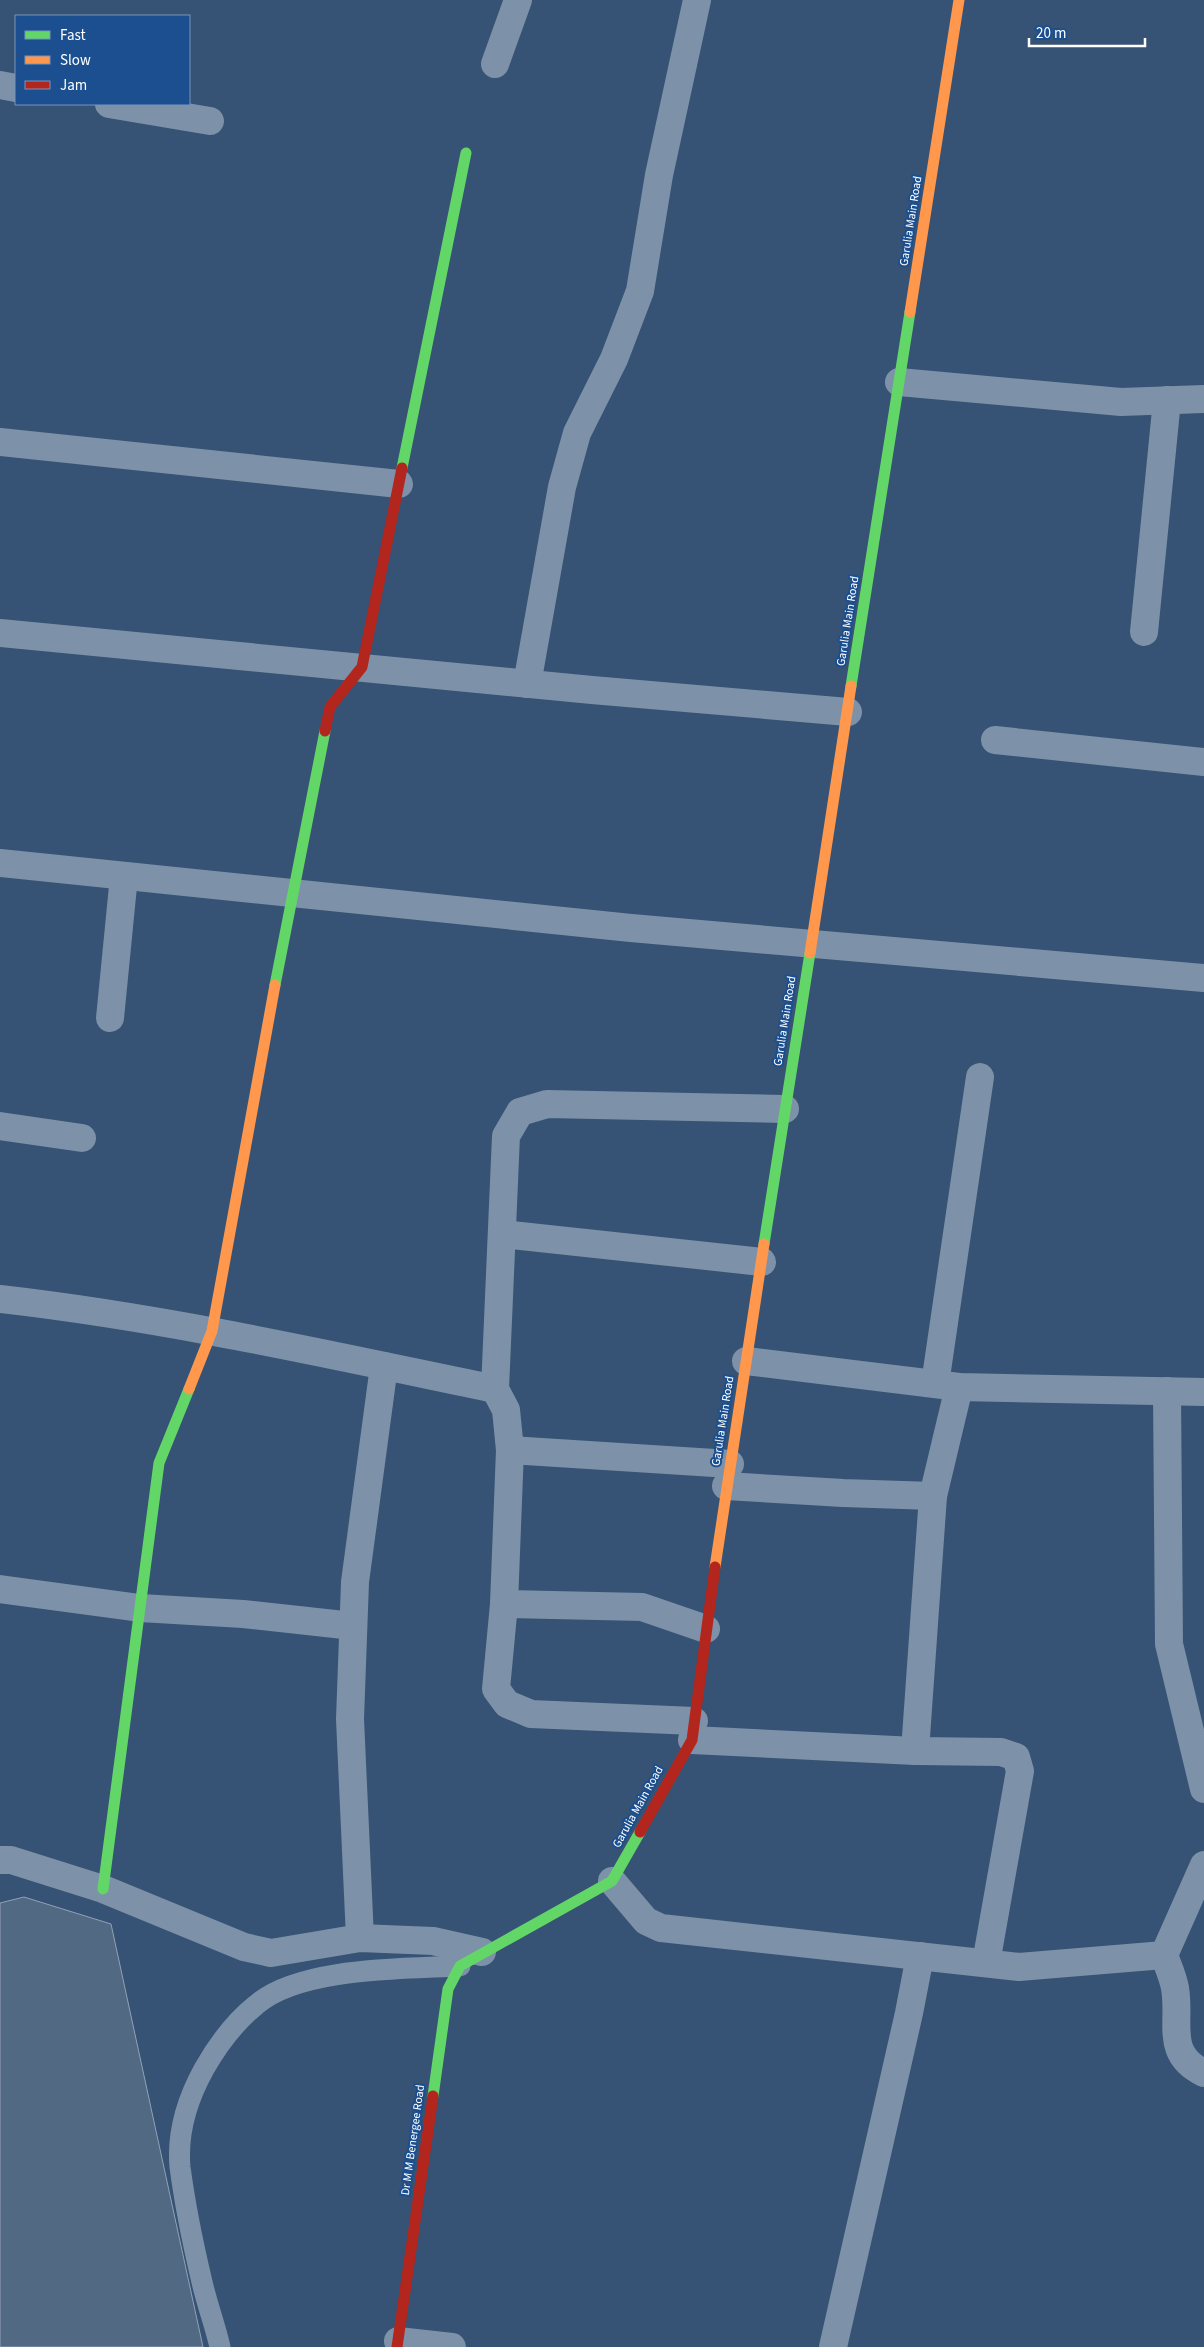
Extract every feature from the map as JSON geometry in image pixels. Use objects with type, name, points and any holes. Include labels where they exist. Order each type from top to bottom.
[{"type":"street","points":[[496,64],[518,0]]},
{"type":"street","points":[[527,684],[562,487],[577,433],[614,359],[640,291],[659,175],[698,0]]},
{"type":"street","name":"Garulia Main Road","points":[[612,1882],[693,1730],[728,1475],[959,0]]},
{"type":"street","points":[[0,85],[15,88]]},
{"type":"street","points":[[115,105],[210,121]]},
{"type":"street","points":[[104,1889],[159,1463],[212,1331],[292,893],[330,707],[362,667],[466,153]]},
{"type":"street","points":[[899,382],[1121,402],[1204,399]]},
{"type":"street","points":[[1144,632],[1167,400]]},
{"type":"street","points":[[0,442],[399,484]]},
{"type":"street","points":[[0,633],[527,684],[848,712]]},
{"type":"street","points":[[995,740],[1204,762]]},
{"type":"street","points":[[0,863],[632,928],[1204,978]]},
{"type":"street","points":[[110,1018],[124,876]]},
{"type":"street","points":[[915,1751],[933,1496],[947,1385],[980,1077]]},
{"type":"street","points":[[785,1109],[547,1104],[520,1112],[506,1136],[495,1389],[506,1410],[510,1450],[504,1604],[496,1689],[507,1704],[531,1714],[915,1751],[1001,1752],[1016,1757],[1020,1771],[986,1963]]},
{"type":"street","points":[[0,1126],[82,1138]]},
{"type":"street","points":[[502,1234],[762,1262]]},
{"type":"street","points":[[0,1299],[67,1307],[212,1331],[495,1389]]},
{"type":"street","points":[[746,1361],[947,1385],[1204,1392]]},
{"type":"street","points":[[360,1938],[350,1719],[353,1626],[355,1582],[384,1366]]},
{"type":"street","points":[[1167,1391],[1169,1644],[1204,1789]]},
{"type":"street","points":[[510,1450],[728,1475],[843,1494],[933,1496]]},
{"type":"street","points":[[0,1589],[140,1608],[243,1614],[353,1626]]},
{"type":"street","points":[[504,1604],[642,1607],[706,1629]]},
{"type":"street","points":[[0,1860],[11,1860],[104,1889],[244,1947],[271,1953],[360,1938],[433,1941],[471,1959],[612,1882],[646,1920],[661,1928],[1019,1967],[1164,1955]]},
{"type":"street","points":[[1204,1865],[1164,1955],[1175,1988],[1177,2048],[1191,2066],[1204,2073]]},
{"type":"street","points":[[833,2347],[909,2013],[920,1956]]},
{"type":"street","name":"Dr M M Benergee Road","points":[[397,2344],[448,1989],[471,1959]]},
{"type":"street","points":[[397,2344],[452,2347]]},
{"type":"lane","points":[[220,2347],[202,2282],[180,2165],[181,2138],[189,2099],[215,2048],[256,2004],[286,1987],[315,1979],[471,1959]]},
{"type":"building","points":[[24,1897],[111,1924],[203,2347],[0,2347],[0,1903]]},
{"type":"traffic: fast","points":[[402,468],[466,153]]},
{"type":"traffic: fast","points":[[851,686],[910,312]]},
{"type":"traffic: fast","points":[[275,985],[325,731]]},
{"type":"traffic: fast","points":[[764,1244],[810,953]]},
{"type":"traffic: fast","points":[[103,1889],[159,1463],[189,1389]]},
{"type":"traffic: fast","points":[[433,2096],[448,1989],[460,1966],[612,1881],[640,1832]]},
{"type":"traffic: slow","points":[[910,312],[959,0]]},
{"type":"traffic: slow","points":[[810,953],[851,686]]},
{"type":"traffic: slow","points":[[189,1389],[212,1331],[275,985]]},
{"type":"traffic: slow","points":[[715,1567],[764,1244]]},
{"type":"traffic: jam","points":[[325,731],[330,707],[362,667],[402,468]]},
{"type":"traffic: jam","points":[[640,1832],[692,1740],[715,1567]]},
{"type":"traffic: jam","points":[[397,2347],[433,2096]]}]
